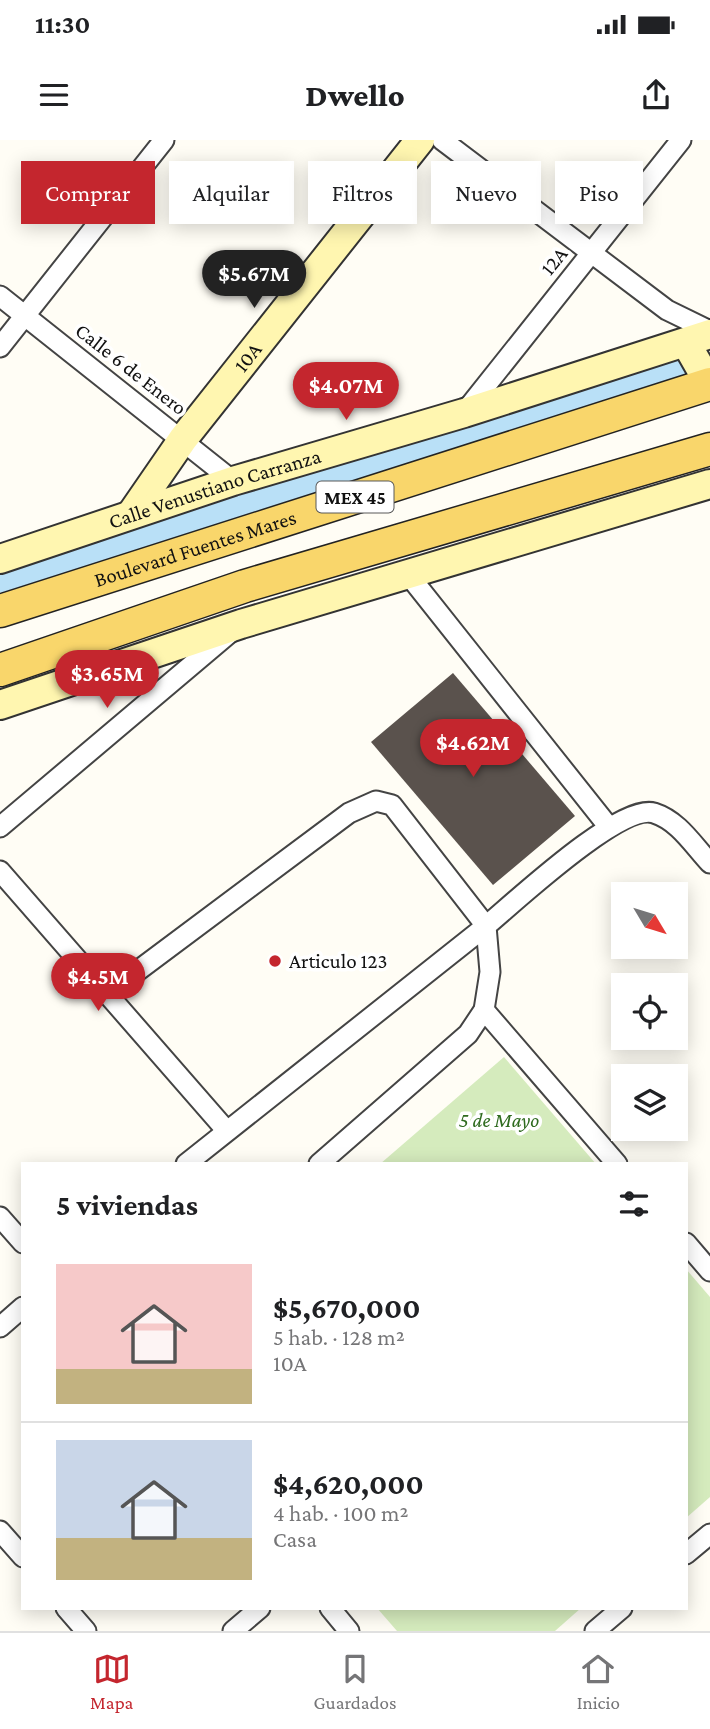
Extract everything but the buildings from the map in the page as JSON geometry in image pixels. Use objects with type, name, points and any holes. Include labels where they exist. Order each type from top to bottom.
[{"type":"main road","name":"Boulevard Fuentes Mares","points":[[0,611],[710,384]]},
{"type":"main road","name":"MEX 45","points":[[0,670],[257,582],[710,449]]},
{"type":"street","points":[[0,347],[164,140]]},
{"type":"street","name":"10A","points":[[131,513],[183,439],[420,140]]},
{"type":"street","points":[[442,140],[702,336],[710,384]]},
{"type":"street","name":"12A","points":[[464,413],[681,140]]},
{"type":"street","name":"Calle 6 de Enero","points":[[0,296],[233,481]]},
{"type":"street","points":[[667,310],[702,336]]},
{"type":"street","name":"Calle Venustiano Carranza","points":[[0,559],[131,513],[464,413],[702,336]]},
{"type":"street","points":[[0,705],[241,624],[710,484]]},
{"type":"street","points":[[407,573],[608,826]]},
{"type":"street","points":[[0,827],[241,624]]},
{"type":"street","points":[[108,993],[349,813],[376,801],[392,805],[486,926],[490,972],[484,1010],[468,1034],[321,1162]]},
{"type":"street","points":[[188,1162],[226,1129],[486,926],[608,826],[642,811],[657,814],[678,826],[710,863]]},
{"type":"street","points":[[0,871],[226,1129]]},
{"type":"street","points":[[484,1010],[615,1162]]},
{"type":"street","points":[[0,1217],[21,1241]]},
{"type":"street","points":[[688,1245],[710,1271]]},
{"type":"street","points":[[0,1327],[21,1309]]},
{"type":"street","points":[[0,1531],[21,1556]]},
{"type":"street","points":[[688,1552],[710,1534]]},
{"type":"street","points":[[68,1610],[86,1631]]},
{"type":"street","points":[[233,1631],[258,1610]]},
{"type":"street","points":[[332,1610],[349,1631]]},
{"type":"street","points":[[595,1631],[620,1610]]},
{"type":"green space","name":"5 de Mayo","points":[[504,1057],[594,1162],[382,1162]]},
{"type":"green space","points":[[688,1271],[710,1297],[710,1497],[688,1516]]},
{"type":"green space","points":[[379,1610],[579,1610],[555,1631],[397,1631]]},
{"type":"waterway","points":[[0,581],[693,367]]},
{"type":"place","name":"Articulo 123","points":[[275,961]]}]
